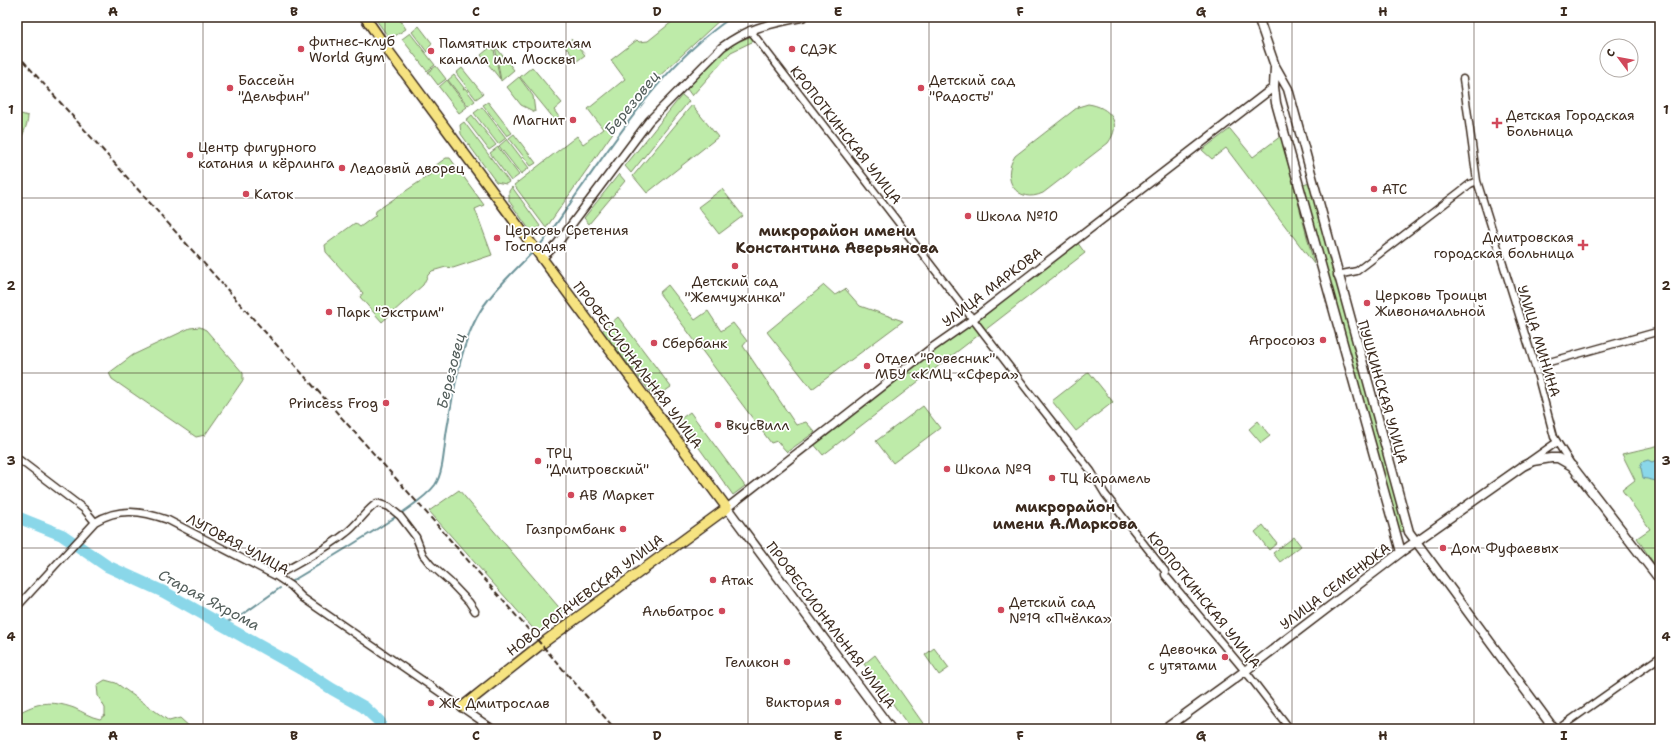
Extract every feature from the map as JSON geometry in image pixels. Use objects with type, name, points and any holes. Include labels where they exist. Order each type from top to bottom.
[{"type":"main road","name":"ПРОФЕССИОНАЛЬНАЯ УЛИЦА","points":[[365,17],[387,49],[891,729]]},
{"type":"main road","name":"ПУШКИНСКАЯ УЛИЦА","points":[[1258,17],[1275,66],[1286,84],[1337,275],[1409,532],[1554,729]]},
{"type":"main road","name":"ПУШКИНСКАЯ УЛИЦА","points":[[1275,66],[1274,87],[1276,103],[1401,552]]},
{"type":"main road","points":[[1274,87],[1286,84]]},
{"type":"main road","points":[[1298,180],[1312,177]]},
{"type":"main road","name":"УЛИЦА СЕМЕНЮКА","points":[[1165,729],[1245,671],[1401,552],[1523,466],[1533,461],[1551,458],[1558,458],[1572,466]]},
{"type":"main road","name":"УЛИЦА МИНИНА","points":[[1572,466],[1660,580]]},
{"type":"main road","name":"НОВО-РОГАЧЕВСКАЯ УЛИЦА","points":[[462,707],[540,645],[727,508]]},
{"type":"main road","name":"ПУШКИНСКАЯ УЛИЦА","points":[[1396,530],[1404,540],[1415,542]]},
{"type":"street","points":[[537,252],[557,244],[649,121],[722,47],[735,37],[750,30],[803,17]]},
{"type":"street","name":"КРОПОТКИНСКАЯ УЛИЦА","points":[[750,30],[1091,471],[1105,494],[1165,571],[1165,575],[1245,671],[1290,729]]},
{"type":"street","name":"УЛИЦА МИНИНА","points":[[1463,79],[1477,181],[1535,366],[1546,411],[1557,442],[1572,466]]},
{"type":"street","name":"УЛИЦА МАРКОВА","points":[[727,508],[927,351],[973,319],[1274,87]]},
{"type":"street","points":[[1337,275],[1357,271],[1470,184],[1477,181]]},
{"type":"street","points":[[1535,366],[1660,331]]},
{"type":"street","name":"УЛИЦА СЕМЕНЮКА","points":[[1523,466],[1557,442]]},
{"type":"street","points":[[17,458],[84,509],[95,522]]},
{"type":"street","points":[[276,576],[332,544],[347,532],[368,510],[378,503],[384,504],[399,515],[416,537],[423,555],[431,565],[469,602],[475,611]]},
{"type":"street","name":"ЛУГОВАЯ УЛИЦА","points":[[17,607],[69,552],[86,530],[95,522],[104,516],[116,512],[150,514],[168,520],[276,576],[291,586],[303,598],[493,729]]},
{"type":"street","points":[[1558,729],[1660,657]]},
{"type":"green space","points":[[374,17],[398,17],[406,29],[390,39]]},
{"type":"green space","points":[[678,17],[723,17],[640,94],[546,228],[514,185],[577,136],[583,144],[603,129],[588,109],[625,79],[611,60],[637,40],[639,42],[648,41]]},
{"type":"green space","points":[[419,26],[432,43],[427,52],[412,32]]},
{"type":"green space","points":[[410,33],[435,65],[427,71],[402,39]]},
{"type":"green space","points":[[752,36],[754,41],[731,52],[692,96],[687,89],[725,47]]},
{"type":"green space","points":[[571,39],[585,55],[577,61],[564,45]]},
{"type":"green space","points":[[493,45],[500,79],[481,55]]},
{"type":"green space","points":[[495,46],[514,70],[501,81]]},
{"type":"green space","points":[[436,66],[446,79],[438,85],[428,72]]},
{"type":"green space","points":[[532,67],[562,103],[554,110],[559,117],[555,120],[520,77]]},
{"type":"green space","points":[[462,68],[483,94],[476,99],[456,73]]},
{"type":"green space","points":[[454,75],[464,88],[463,89],[465,88],[475,101],[468,106],[448,80]]},
{"type":"green space","points":[[519,77],[533,96],[535,112],[521,105],[507,87]]},
{"type":"green space","points":[[447,80],[467,107],[459,113],[439,87]]},
{"type":"green space","points":[[682,95],[689,101],[631,173],[625,166]]},
{"type":"green space","points":[[488,102],[512,133],[507,136],[483,105]]},
{"type":"green space","points":[[1088,104],[1103,109],[1112,117],[1114,129],[1108,143],[1043,193],[1034,196],[1026,196],[1019,193],[1010,181],[1009,173],[1015,156],[1078,107]]},
{"type":"green space","points":[[692,105],[718,137],[647,193],[633,176]]},
{"type":"green space","points":[[482,107],[506,138],[498,144],[474,113]]},
{"type":"green space","points":[[21,114],[28,116],[28,120],[19,145],[21,169],[17,180],[17,116]]},
{"type":"green space","points":[[472,115],[496,145],[489,150],[466,120]]},
{"type":"green space","points":[[464,122],[509,182],[506,184],[496,182],[461,134],[460,125]]},
{"type":"green space","points":[[1230,129],[1253,157],[1281,136],[1314,264],[1226,148],[1212,159],[1202,150]]},
{"type":"green space","points":[[514,134],[536,163],[531,166],[509,138]]},
{"type":"green space","points":[[507,139],[529,168],[521,174],[499,146]]},
{"type":"green space","points":[[498,147],[519,175],[511,181],[490,153]]},
{"type":"green space","points":[[446,158],[450,158],[484,205],[475,209],[492,255],[453,268],[446,267],[432,271],[428,275],[423,285],[382,322],[360,297],[363,293],[326,252],[325,245],[355,223],[360,227],[375,216],[376,211],[431,174],[432,168]]},
{"type":"green space","points":[[619,174],[625,181],[589,224],[584,218]]},
{"type":"green space","points":[[1310,182],[1405,531],[1399,532],[1303,184]]},
{"type":"green space","points":[[512,187],[540,226],[534,233],[529,229],[509,201],[509,191]]},
{"type":"green space","points":[[722,189],[743,216],[719,234],[698,207]]},
{"type":"green space","points":[[1077,242],[1085,253],[823,455],[813,443]]},
{"type":"green space","points":[[668,285],[695,320],[708,311],[721,331],[733,323],[747,341],[743,346],[796,425],[806,422],[815,432],[787,452],[777,441],[771,443],[659,293]]},
{"type":"green space","points":[[824,285],[835,295],[845,289],[860,306],[903,321],[812,389],[767,332]]},
{"type":"green space","points":[[618,317],[671,387],[655,398],[602,331]]},
{"type":"green space","points":[[200,327],[206,330],[243,373],[243,380],[205,435],[196,437],[112,379],[109,373],[133,355],[190,328]]},
{"type":"green space","points":[[1089,372],[1113,402],[1076,431],[1052,401]]},
{"type":"green space","points":[[923,406],[940,428],[893,463],[876,441]]},
{"type":"green space","points":[[690,412],[745,486],[733,495],[679,420]]},
{"type":"green space","points":[[1258,421],[1270,436],[1261,443],[1249,429]]},
{"type":"green space","points":[[1660,445],[1660,573],[1637,538],[1650,529],[1622,490],[1635,480],[1622,454]]},
{"type":"green space","points":[[459,490],[563,612],[538,634],[429,511]]},
{"type":"green space","points":[[1263,525],[1277,543],[1269,550],[1255,532]]},
{"type":"green space","points":[[1294,537],[1301,546],[1280,562],[1273,553]]},
{"type":"green space","points":[[934,648],[949,668],[939,675],[925,655]]},
{"type":"green space","points":[[875,655],[927,729],[911,729],[864,664]]},
{"type":"green space","points":[[105,680],[116,683],[169,721],[180,718],[192,729],[17,729],[17,714],[38,705],[51,703],[66,705],[100,719],[105,715],[105,708],[98,696],[97,685]]},
{"type":"water","points":[[1659,459],[1660,477],[1657,477],[1656,481],[1643,478],[1640,468],[1642,462],[1648,460],[1652,462]]},
{"type":"waterway","name":"Березовец","points":[[538,247],[555,226],[614,141],[649,95],[688,53],[709,34],[732,17]]},
{"type":"waterway","name":"Березовец","points":[[292,581],[403,512],[424,496],[435,485],[442,466],[456,379],[465,344],[479,313],[488,300],[533,252]]},
{"type":"waterway","name":"Старая Яхрома","points":[[17,517],[62,535],[107,566],[164,592],[301,669],[364,707],[380,722]]},
{"type":"waterway","name":"Березовец","points":[[227,627],[227,622],[242,615],[280,588]]},
{"type":"railway","points":[[17,54],[424,510],[615,729]]},
{"type":"place","name":"фитнес-клуб World Gym","points":[[301,49]]},
{"type":"place","name":"СДЭК","points":[[792,49]]},
{"type":"place","name":"Памятник строителям канала им. Москвы","points":[[431,51]]},
{"type":"place","name":"Бассейн \"Дельфин\"","points":[[230,88]]},
{"type":"place","name":"Детский сад \"Радость\"","points":[[921,88]]},
{"type":"place","name":"Магнит","points":[[573,120]]},
{"type":"place","name":"Детская Городская Больница","points":[[1497,123]]},
{"type":"place","name":"Центр фигурного катания и кёрлинга","points":[[190,155]]},
{"type":"place","name":"Ледовый дворец","points":[[342,168]]},
{"type":"place","name":"АТС","points":[[1374,189]]},
{"type":"place","name":"Каток","points":[[246,194]]},
{"type":"place","name":"Школа №10","points":[[968,216]]},
{"type":"place","name":"Церковь Сретения Господня","points":[[497,238]]},
{"type":"place","name":"Дмитровская городская больница","points":[[1583,245]]},
{"type":"place","name":"Детский сад \"Жемчужинка\"","points":[[735,266]]},
{"type":"place","name":"Церковь Троицы Живоначальной","points":[[1367,303]]},
{"type":"place","name":"Парк \"Экстрим\"","points":[[329,312]]},
{"type":"place","name":"Агросоюз","points":[[1323,340]]},
{"type":"place","name":"Сбербанк","points":[[654,343]]},
{"type":"place","name":"Отдел \"Ровесник\" МБУ «КМЦ «Сфера»","points":[[867,366]]},
{"type":"place","name":"Princess Frog","points":[[386,403]]},
{"type":"place","name":"ВкусВилл","points":[[718,425]]},
{"type":"place","name":"ТРЦ \"Дмитровский\"","points":[[538,461]]},
{"type":"place","name":"Школа №9","points":[[947,469]]},
{"type":"place","name":"ТЦ Карамель","points":[[1052,478]]},
{"type":"place","name":"АВ Маркет","points":[[571,495]]},
{"type":"place","name":"Газпромбанк","points":[[623,529]]},
{"type":"place","name":"Дом Фуфаевых","points":[[1443,548]]},
{"type":"place","name":"Атак","points":[[713,580]]},
{"type":"place","name":"Детский сад №19 «Пчёлка»","points":[[1001,610]]},
{"type":"place","name":"Альбатрос","points":[[722,611]]},
{"type":"place","name":"Девочка с утятами","points":[[1225,657]]},
{"type":"place","name":"Геликон","points":[[787,662]]},
{"type":"place","name":"Виктория","points":[[838,702]]},
{"type":"place","name":"ЖК Дмитрослав","points":[[431,703]]},
{"type":"district","name":"микрорайон имени Константина Аверьянова","points":[[837,240]]},
{"type":"district","name":"микрорайон имени А.Маркова","points":[[1065,516]]}]
